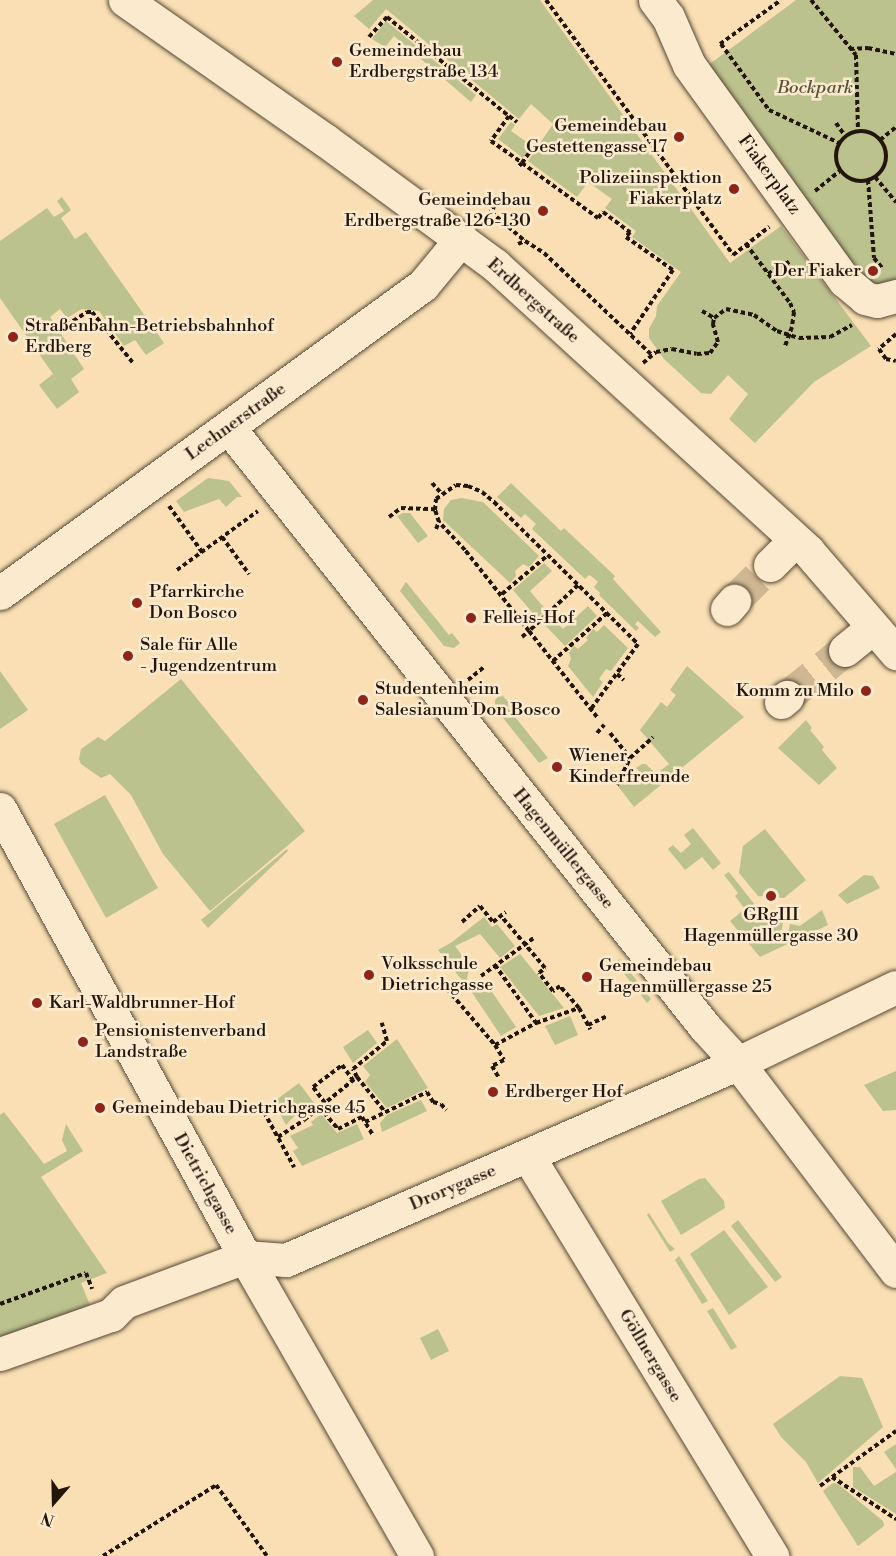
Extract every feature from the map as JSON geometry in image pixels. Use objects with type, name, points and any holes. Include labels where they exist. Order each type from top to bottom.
[{"type":"street","name":"Erdbergstraße","points":[[125,0],[461,239],[521,288],[795,540],[896,653]]},
{"type":"street","name":"Fiakerplatz","points":[[662,9],[689,65],[845,281],[865,298],[877,301],[893,298]]},
{"type":"street","name":"Lechnerstraße","points":[[0,593],[423,285],[461,239]]},
{"type":"street","name":"Hagenmüllergasse","points":[[229,428],[705,1027],[738,1064],[896,1271]]},
{"type":"street","points":[[770,565],[795,540]]},
{"type":"street","points":[[845,650],[873,627]]},
{"type":"street","name":"Dietrichgasse","points":[[0,809],[245,1257],[417,1556]]},
{"type":"street","name":"Drorygasse","points":[[0,1354],[111,1315],[124,1302],[245,1257],[286,1260],[738,1064],[896,987]]},
{"type":"street","name":"Göllnergasse","points":[[528,1156],[772,1556]]},
{"type":"path","points":[[546,0],[733,255],[764,231]]},
{"type":"path","points":[[689,65],[781,0]]},
{"type":"path","points":[[811,0],[856,56],[858,132]]},
{"type":"path","points":[[369,37],[387,17],[517,122]]},
{"type":"path","points":[[721,44],[769,110],[839,143]]},
{"type":"path","points":[[850,49],[868,48],[896,54]]},
{"type":"path","points":[[508,116],[491,141],[520,165],[598,218],[603,212],[630,232],[626,237],[673,270],[630,334]]},
{"type":"path","points":[[836,123],[845,136]]},
{"type":"path","points":[[880,140],[896,128]]},
{"type":"path","points":[[858,132],[872,134],[880,140],[886,158],[883,167],[875,177],[858,181],[840,171],[836,152],[845,136],[858,132]]},
{"type":"path","points":[[520,165],[533,147]]},
{"type":"path","points":[[875,177],[896,202]]},
{"type":"path","points":[[868,180],[873,258],[884,272],[893,298]]},
{"type":"path","points":[[495,206],[491,212],[525,241],[544,253],[652,355]]},
{"type":"path","points":[[510,247],[525,241]]},
{"type":"path","points":[[746,244],[794,312],[785,346]]},
{"type":"path","points":[[768,274],[786,261],[796,274]]},
{"type":"path","points":[[665,350],[679,349],[697,354],[710,353],[718,342],[713,324],[714,318],[726,309],[745,312],[789,336],[819,339],[840,333],[855,324]]},
{"type":"path","points":[[702,311],[714,318]]},
{"type":"path","points":[[68,325],[87,312],[92,312],[134,364]]},
{"type":"path","points":[[896,334],[879,349],[886,359],[896,361]]},
{"type":"path","points":[[152,483],[202,552]]},
{"type":"path","points":[[432,483],[442,494]]},
{"type":"path","points":[[591,709],[639,644],[482,492],[468,486],[456,485],[442,494],[436,499],[435,509],[439,522],[502,594],[597,717]]},
{"type":"path","points":[[177,570],[281,495]]},
{"type":"path","points":[[389,517],[401,507],[435,509]]},
{"type":"path","points":[[436,529],[439,522]]},
{"type":"path","points":[[222,537],[249,574]]},
{"type":"path","points":[[502,594],[548,555]]},
{"type":"path","points":[[522,637],[578,585]]},
{"type":"path","points":[[553,661],[607,613]]},
{"type":"path","points":[[617,674],[624,680]]},
{"type":"path","points":[[597,733],[604,725]]},
{"type":"path","points":[[610,733],[630,758]]},
{"type":"path","points":[[617,785],[630,758],[653,736]]},
{"type":"path","points":[[462,922],[480,906],[493,922],[506,912]]},
{"type":"path","points":[[501,916],[545,968],[539,973],[553,991],[562,985],[579,1008],[589,1027],[607,1016]]},
{"type":"path","points":[[481,976],[535,937]]},
{"type":"path","points":[[495,965],[536,1023]]},
{"type":"path","points":[[442,983],[495,1045],[504,1060],[492,1066],[499,1078]]},
{"type":"path","points":[[495,1045],[536,1023],[579,1008]]},
{"type":"path","points":[[355,1078],[353,1069],[387,1041],[381,1023]]},
{"type":"path","points":[[325,1103],[314,1087],[326,1075],[342,1065],[385,1112]]},
{"type":"path","points":[[278,1137],[355,1078]]},
{"type":"path","points":[[365,1122],[427,1092],[433,1102],[441,1104],[447,1110]]},
{"type":"path","points":[[319,1107],[338,1129],[362,1117],[373,1136]]},
{"type":"path","points":[[264,1112],[294,1167]]},
{"type":"path","points":[[0,1304],[86,1274],[88,1280]]},
{"type":"path","points":[[820,1486],[896,1431]]},
{"type":"path","points":[[832,1477],[896,1519]]},
{"type":"path","points":[[103,1556],[216,1485],[267,1556]]},
{"type":"green space","points":[[373,0],[540,0],[730,263],[781,226],[871,346],[814,382],[755,443],[729,419],[748,394],[728,375],[711,394],[701,393],[664,359],[649,338],[649,329],[656,316],[657,306],[681,272],[632,237],[636,231],[605,208],[612,199],[588,182],[577,197],[528,161],[553,124],[531,104],[519,119],[386,9],[369,29],[354,16]]},
{"type":"green space","name":"Bockpark","points":[[796,0],[896,0],[896,284],[870,288],[703,69]]},
{"type":"green space","points":[[386,21],[476,95],[471,102],[394,36],[385,47],[372,39]]},
{"type":"green space","points":[[511,122],[515,125],[511,131],[531,145],[523,158],[498,139]]},
{"type":"green space","points":[[62,197],[71,210],[61,218],[75,239],[86,232],[164,343],[146,355],[135,340],[124,346],[99,311],[82,309],[67,318],[60,309],[50,317],[84,369],[71,379],[79,392],[57,409],[39,385],[53,374],[0,298],[0,241],[47,208],[54,217],[64,211],[57,201]]},
{"type":"green space","points":[[208,478],[229,481],[242,497],[237,497],[226,507],[219,499],[184,512],[176,501]]},
{"type":"green space","points":[[511,483],[561,531],[564,528],[615,576],[613,579],[661,632],[655,637],[638,621],[635,624],[639,628],[636,631],[599,595],[600,593],[594,587],[598,582],[589,575],[585,579],[532,529],[536,524],[525,514],[521,518],[497,497]]},
{"type":"green space","points":[[461,498],[483,502],[539,556],[529,567],[523,564],[515,571],[516,576],[510,583],[443,520],[444,509],[451,500]]},
{"type":"green space","points":[[410,513],[428,536],[418,543],[397,516]]},
{"type":"green space","points":[[544,563],[552,571],[530,591],[546,610],[537,618],[513,590]]},
{"type":"green space","points":[[406,582],[449,635],[452,633],[460,643],[454,648],[444,646],[400,591]]},
{"type":"green space","points":[[588,606],[597,616],[565,646],[542,622],[550,616],[563,629]]},
{"type":"green space","points":[[604,625],[628,648],[611,671],[606,669],[599,679],[603,682],[593,697],[568,666],[571,659],[569,653],[574,646],[578,649],[588,640],[586,638],[593,629],[597,632]]},
{"type":"green space","points":[[687,666],[744,717],[634,807],[617,785],[624,779],[628,782],[640,772],[636,768],[642,764],[646,764],[656,774],[669,764],[640,730],[661,702],[667,707],[676,695],[670,690]]},
{"type":"green space","points":[[0,671],[28,710],[0,729]]},
{"type":"green space","points":[[181,679],[305,831],[210,911],[163,854],[131,795],[110,774],[101,778],[81,764],[79,759],[81,749],[98,737],[105,741]]},
{"type":"green space","points":[[501,694],[510,704],[507,707],[548,758],[539,763],[495,708],[495,700]]},
{"type":"green space","points":[[806,720],[812,728],[810,730],[824,747],[822,750],[837,768],[819,785],[778,748]]},
{"type":"green space","points":[[105,795],[158,888],[106,918],[54,824]]},
{"type":"green space","points":[[693,828],[721,863],[713,870],[702,857],[685,870],[668,849],[673,845],[681,853],[691,844],[684,835]]},
{"type":"green space","points":[[765,829],[806,880],[784,898],[758,896],[739,873],[743,846]]},
{"type":"green space","points":[[287,849],[288,851],[208,928],[201,920]]},
{"type":"green space","points":[[729,872],[767,920],[783,923],[781,932],[788,933],[790,924],[800,926],[822,910],[828,925],[760,957],[730,921],[745,909],[735,896],[738,893],[724,875]]},
{"type":"green space","points":[[864,875],[873,876],[880,888],[847,904],[838,895]]},
{"type":"green space","points":[[484,917],[492,927],[497,924],[515,946],[500,958],[480,934],[455,946],[472,969],[468,973],[466,985],[438,950]]},
{"type":"green space","points":[[520,954],[564,1008],[539,1016],[500,967]]},
{"type":"green space","points":[[620,959],[651,999],[647,1003],[615,962]]},
{"type":"green space","points":[[490,989],[516,1027],[501,1036],[471,991],[485,992]]},
{"type":"green space","points":[[570,1016],[578,1035],[555,1045],[545,1026]]},
{"type":"green space","points":[[368,1030],[377,1043],[353,1063],[343,1047]]},
{"type":"green space","points":[[397,1039],[428,1088],[387,1108],[365,1082],[370,1075],[363,1066]]},
{"type":"green space","points":[[896,1071],[896,1110],[883,1111],[864,1085]]},
{"type":"green space","points":[[299,1083],[314,1103],[304,1111],[302,1108],[286,1125],[280,1114],[274,1116],[269,1105]]},
{"type":"green space","points":[[421,1100],[427,1111],[382,1132],[380,1123],[387,1115]]},
{"type":"green space","points":[[4,1112],[44,1164],[67,1151],[62,1140],[66,1124],[83,1151],[41,1177],[107,1273],[81,1283],[94,1315],[0,1348],[0,1115]]},
{"type":"green space","points":[[321,1114],[337,1133],[357,1124],[364,1139],[302,1166],[293,1151],[298,1148],[290,1136],[313,1125],[311,1122]]},
{"type":"green space","points":[[705,1178],[724,1201],[725,1208],[681,1235],[661,1201],[699,1179]]},
{"type":"green space","points":[[649,1213],[668,1243],[675,1249],[670,1252],[647,1215]]},
{"type":"green space","points":[[738,1220],[782,1277],[775,1282],[731,1226]]},
{"type":"green space","points":[[724,1230],[768,1287],[729,1315],[690,1254]]},
{"type":"green space","points":[[679,1256],[708,1301],[702,1304],[675,1260]]},
{"type":"green space","points":[[713,1308],[737,1347],[731,1350],[707,1311]]},
{"type":"green space","points":[[438,1329],[449,1351],[431,1360],[420,1338]]},
{"type":"green space","points":[[840,1376],[862,1378],[883,1427],[818,1483],[806,1462],[781,1437],[773,1424]]},
{"type":"green space","points":[[896,1444],[896,1469],[884,1452]]},
{"type":"green space","points":[[853,1467],[860,1467],[874,1486],[896,1472],[896,1514],[853,1487]]},
{"type":"green space","points":[[833,1483],[838,1484],[883,1521],[884,1526],[858,1546],[823,1491]]},
{"type":"tunnel","points":[[734,601],[770,565]]},
{"type":"tunnel","points":[[787,697],[845,650]]},
{"type":"place","name":"Gemeindebau Erdbergstraße 134","points":[[337,62]]},
{"type":"place","name":"Gemeindebau Gestettengasse 17","points":[[679,137]]},
{"type":"place","name":"Polizeiinspektion Fiakerplatz","points":[[734,189]]},
{"type":"place","name":"Gemeindebau Erdbergstraße 126-130","points":[[543,211]]},
{"type":"place","name":"Der Fiaker","points":[[873,271]]},
{"type":"place","name":"Straßenbahn-Betriebsbahnhof Erdberg","points":[[13,337]]},
{"type":"place","name":"Pfarrkirche Don Bosco","points":[[137,603]]},
{"type":"place","name":"Felleis-Hof","points":[[471,618]]},
{"type":"place","name":"Sale für Alle - Jugendzentrum","points":[[128,656]]},
{"type":"place","name":"Komm zu Milo","points":[[866,691]]},
{"type":"place","name":"Studentenheim Salesianum Don Bosco","points":[[363,700]]},
{"type":"place","name":"Wiener Kinderfreunde","points":[[557,767]]},
{"type":"place","name":"GRgIII Hagenmüllergasse 30","points":[[771,896]]},
{"type":"place","name":"Volksschule Dietrichgasse","points":[[369,975]]},
{"type":"place","name":"Gemeindebau Hagenmüllergasse 25","points":[[587,977]]},
{"type":"place","name":"Karl-Waldbrunner-Hof","points":[[37,1003]]},
{"type":"place","name":"Pensionistenverband Landstraße","points":[[83,1042]]},
{"type":"place","name":"Erdberger Hof","points":[[493,1092]]},
{"type":"place","name":"Gemeindebau Dietrichgasse 45","points":[[100,1108]]}]
